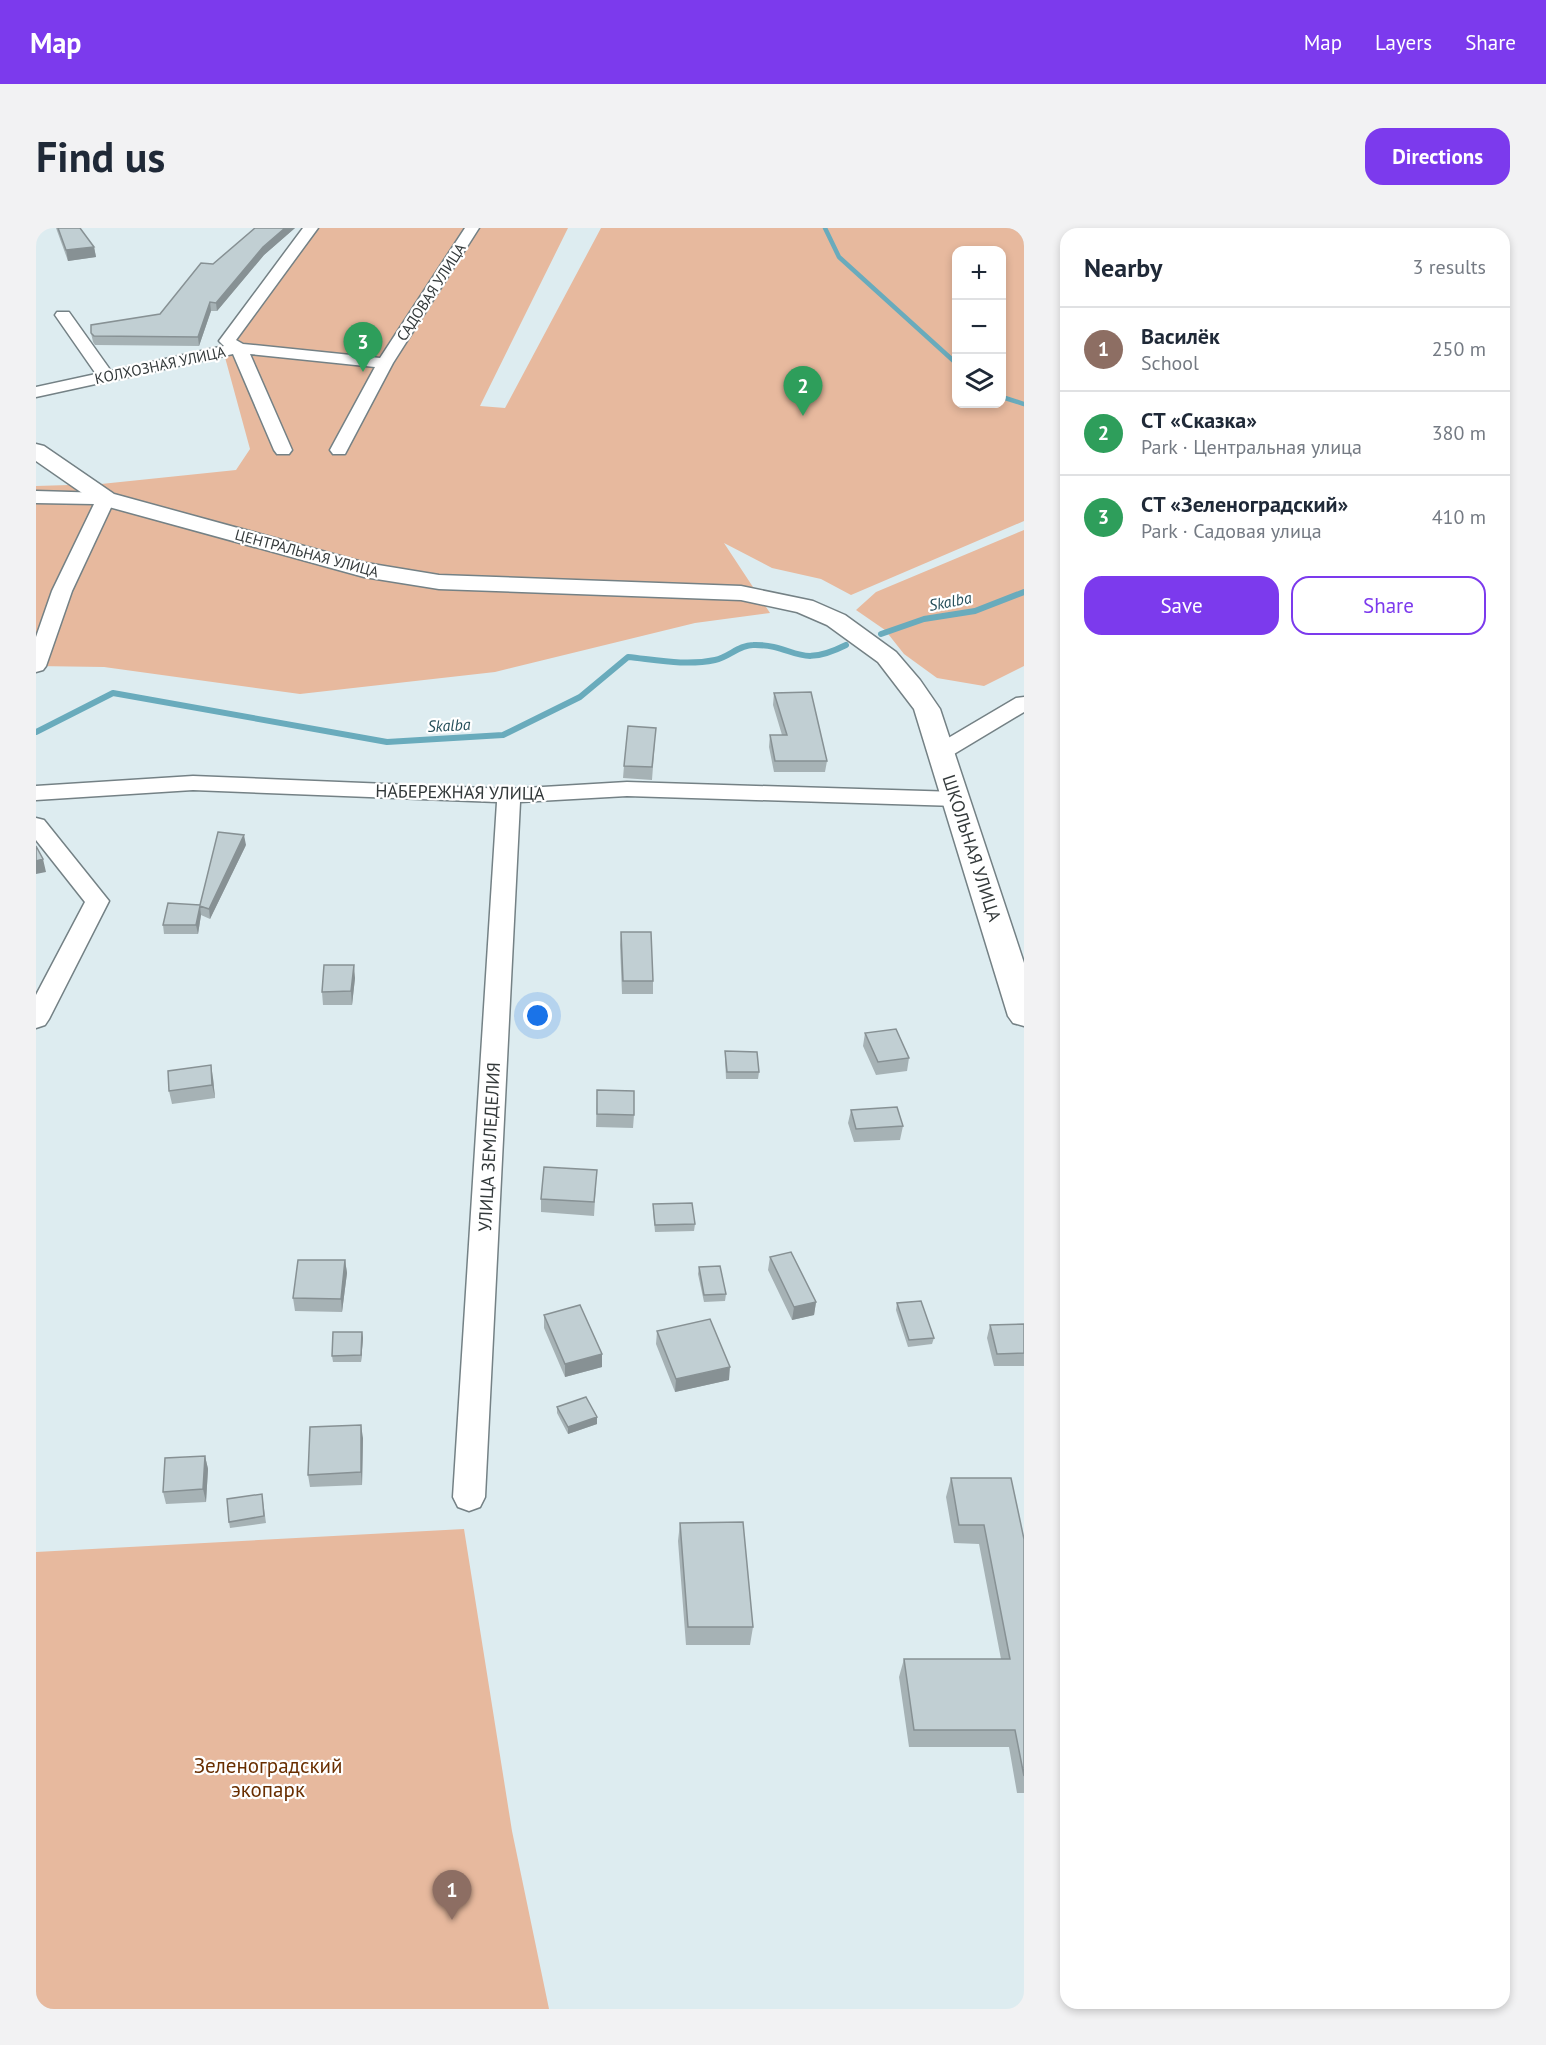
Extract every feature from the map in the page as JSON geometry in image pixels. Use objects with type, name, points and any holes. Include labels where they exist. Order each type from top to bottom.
[{"type":"street","name":"КОЛХОЗНАЯ УЛИЦА","points":[[239,348],[227,341],[311,228]]},
{"type":"street","name":"САДОВАЯ УЛИЦА","points":[[339,450],[385,363],[472,228]]},
{"type":"street","points":[[63,315],[105,376]]},
{"type":"street","name":"КОЛХОЗНАЯ УЛИЦА","points":[[36,392],[239,348]]},
{"type":"street","points":[[283,450],[239,348],[385,363]]},
{"type":"street","name":"ЦЕНТРАЛЬНАЯ УЛИЦА","points":[[36,451],[106,499],[364,570],[439,582],[741,593],[804,606],[836,621],[865,639],[887,657],[911,685]]},
{"type":"street","points":[[36,497],[106,499],[62,591],[36,666]]},
{"type":"street","name":"ШКОЛЬНАЯ УЛИЦА","points":[[911,685],[927,709],[1024,1016]]},
{"type":"street","points":[[941,752],[1024,703]]},
{"type":"street","name":"НАБЕРЕЖНАЯ УЛИЦА","points":[[36,793],[193,783],[509,796],[627,789],[957,799]]},
{"type":"street","name":"УЛИЦА ЗЕМЛЕДЕЛИЯ","points":[[469,1497],[509,796]]},
{"type":"street","points":[[36,825],[97,901],[36,1019]]},
{"type":"green space","points":[[307,228],[568,228],[480,406],[505,408],[601,228],[1024,228],[1024,521],[851,595],[821,579],[772,568],[724,543],[770,613],[695,623],[495,672],[300,694],[104,667],[36,666],[36,486],[101,484],[236,470],[250,449],[220,339]]},
{"type":"green space","points":[[1024,530],[1024,666],[984,686],[937,678],[904,654],[885,630],[856,610],[876,592]]},
{"type":"green space","name":"Зеленоградский экопарк","points":[[464,1529],[512,1831],[549,2009],[36,2009],[36,1552]]},
{"type":"building","points":[[58,228],[80,228],[94,247],[66,250]]},
{"type":"building","points":[[255,228],[285,228],[263,247],[216,303],[210,302],[198,337],[94,336],[91,333],[91,325],[160,314],[201,263],[213,264]]},
{"type":"building","points":[[811,692],[827,761],[775,761],[770,735],[787,735],[774,693]]},
{"type":"building","points":[[628,726],[656,728],[652,767],[624,766]]},
{"type":"building","points":[[218,832],[244,835],[209,909],[200,906],[196,925],[163,925],[168,903],[200,905]]},
{"type":"building","points":[[36,846],[43,859],[36,861]]},
{"type":"building","points":[[621,932],[651,932],[653,981],[623,981]]},
{"type":"building","points":[[324,965],[354,965],[351,991],[322,992]]},
{"type":"building","points":[[896,1029],[909,1058],[878,1062],[865,1033]]},
{"type":"building","points":[[725,1051],[757,1052],[759,1072],[727,1072]]},
{"type":"building","points":[[211,1065],[212,1085],[169,1091],[168,1071]]},
{"type":"building","points":[[597,1090],[634,1091],[634,1115],[597,1114]]},
{"type":"building","points":[[897,1107],[903,1126],[856,1129],[851,1110]]},
{"type":"building","points":[[544,1167],[597,1170],[594,1202],[541,1199]]},
{"type":"building","points":[[692,1203],[695,1224],[655,1225],[653,1204]]},
{"type":"building","points":[[791,1252],[816,1302],[794,1307],[770,1257]]},
{"type":"building","points":[[298,1260],[345,1260],[341,1299],[293,1298]]},
{"type":"building","points":[[720,1266],[726,1294],[704,1295],[699,1267]]},
{"type":"building","points":[[921,1301],[934,1338],[909,1340],[897,1303]]},
{"type":"building","points":[[580,1305],[602,1354],[565,1364],[544,1315]]},
{"type":"building","points":[[710,1319],[730,1367],[676,1379],[657,1331]]},
{"type":"building","points":[[1024,1324],[1024,1353],[997,1354],[990,1325]]},
{"type":"building","points":[[333,1332],[362,1332],[361,1355],[332,1356]]},
{"type":"building","points":[[586,1397],[597,1417],[568,1427],[557,1407]]},
{"type":"building","points":[[361,1425],[361,1472],[308,1475],[310,1427]]},
{"type":"building","points":[[205,1456],[203,1489],[163,1492],[165,1458]]},
{"type":"building","points":[[951,1478],[1011,1478],[1024,1539],[1024,1776],[1015,1730],[914,1730],[904,1659],[1010,1659],[984,1525],[959,1525]]},
{"type":"building","points":[[262,1494],[264,1516],[229,1522],[227,1499]]},
{"type":"building","points":[[743,1522],[753,1627],[688,1627],[680,1523]]},
{"type":"waterway","points":[[825,228],[839,257],[952,359]]},
{"type":"waterway","points":[[1006,398],[1024,404]]},
{"type":"waterway","name":"Skalba","points":[[881,634],[924,619],[975,611],[1024,592]]},
{"type":"waterway","name":"Skalba","points":[[36,732],[113,693],[387,742],[503,735],[580,697],[628,657],[672,662],[704,662],[753,645],[779,648],[806,656],[829,652],[846,645]]},
{"type":"place","name":"СТ «Зеленоградский»","points":[[363,372]]},
{"type":"place","name":"СТ «Сказка»","points":[[803,416]]},
{"type":"place","name":"Василёк","points":[[452,1920]]}]
